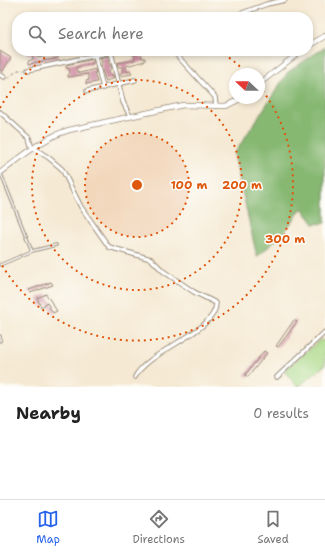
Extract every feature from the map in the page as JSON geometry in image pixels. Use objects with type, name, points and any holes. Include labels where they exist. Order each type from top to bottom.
[{"type":"street","points":[[245,12],[267,4],[285,0]]},
{"type":"street","points":[[313,43],[325,36]]},
{"type":"street","points":[[28,70],[95,56],[103,88]]},
{"type":"street","points":[[112,56],[123,102],[130,116]]},
{"type":"street","points":[[178,56],[215,97],[216,106]]},
{"type":"street","points":[[265,79],[295,56]]},
{"type":"street","points":[[87,91],[135,80]]},
{"type":"street","points":[[0,173],[33,148],[64,131],[183,105],[216,106],[231,104]]},
{"type":"street","points":[[0,112],[26,134],[33,148],[49,158],[62,169],[81,207],[109,247],[151,259],[164,271],[194,292],[216,303],[213,312],[201,326],[152,359],[135,377]]},
{"type":"street","points":[[277,377],[325,332]]},
{"type":"lane","points":[[0,173],[32,252]]},
{"type":"lane","points":[[0,265],[32,252],[56,245]]},
{"type":"path","points":[[2,76],[10,77],[18,70],[28,70]]},
{"type":"green space","points":[[325,47],[325,223],[314,224],[302,208],[284,233],[257,257],[234,154],[288,72]]},
{"type":"green space","points":[[321,339],[325,343],[325,365],[298,387],[284,371]]},
{"type":"building","points":[[0,51],[11,58],[2,72],[0,70]]},
{"type":"building","points":[[32,56],[37,56],[38,58],[58,56],[58,58],[29,64],[29,61],[33,59]]},
{"type":"building","points":[[109,56],[109,65],[111,65],[112,68],[109,70],[110,75],[113,75],[114,78],[106,81],[101,67],[102,61],[99,58]]},
{"type":"building","points":[[134,56],[141,56],[142,58],[145,58],[145,61],[126,66],[127,72],[131,71],[132,74],[120,76],[123,72],[122,67],[118,67],[117,63],[135,60]]},
{"type":"building","points":[[93,59],[92,64],[76,67],[77,72],[80,73],[95,69],[96,73],[94,73],[97,82],[86,84],[86,81],[89,80],[88,74],[68,77],[70,73],[69,68],[66,68],[66,65]]},
{"type":"building","points":[[51,282],[53,285],[30,293],[29,290]]},
{"type":"building","points":[[46,294],[57,311],[53,313],[47,303],[41,307],[37,298]]},
{"type":"building","points":[[294,320],[297,322],[278,347],[276,346]]},
{"type":"building","points":[[264,351],[267,353],[248,377],[245,375]]}]
